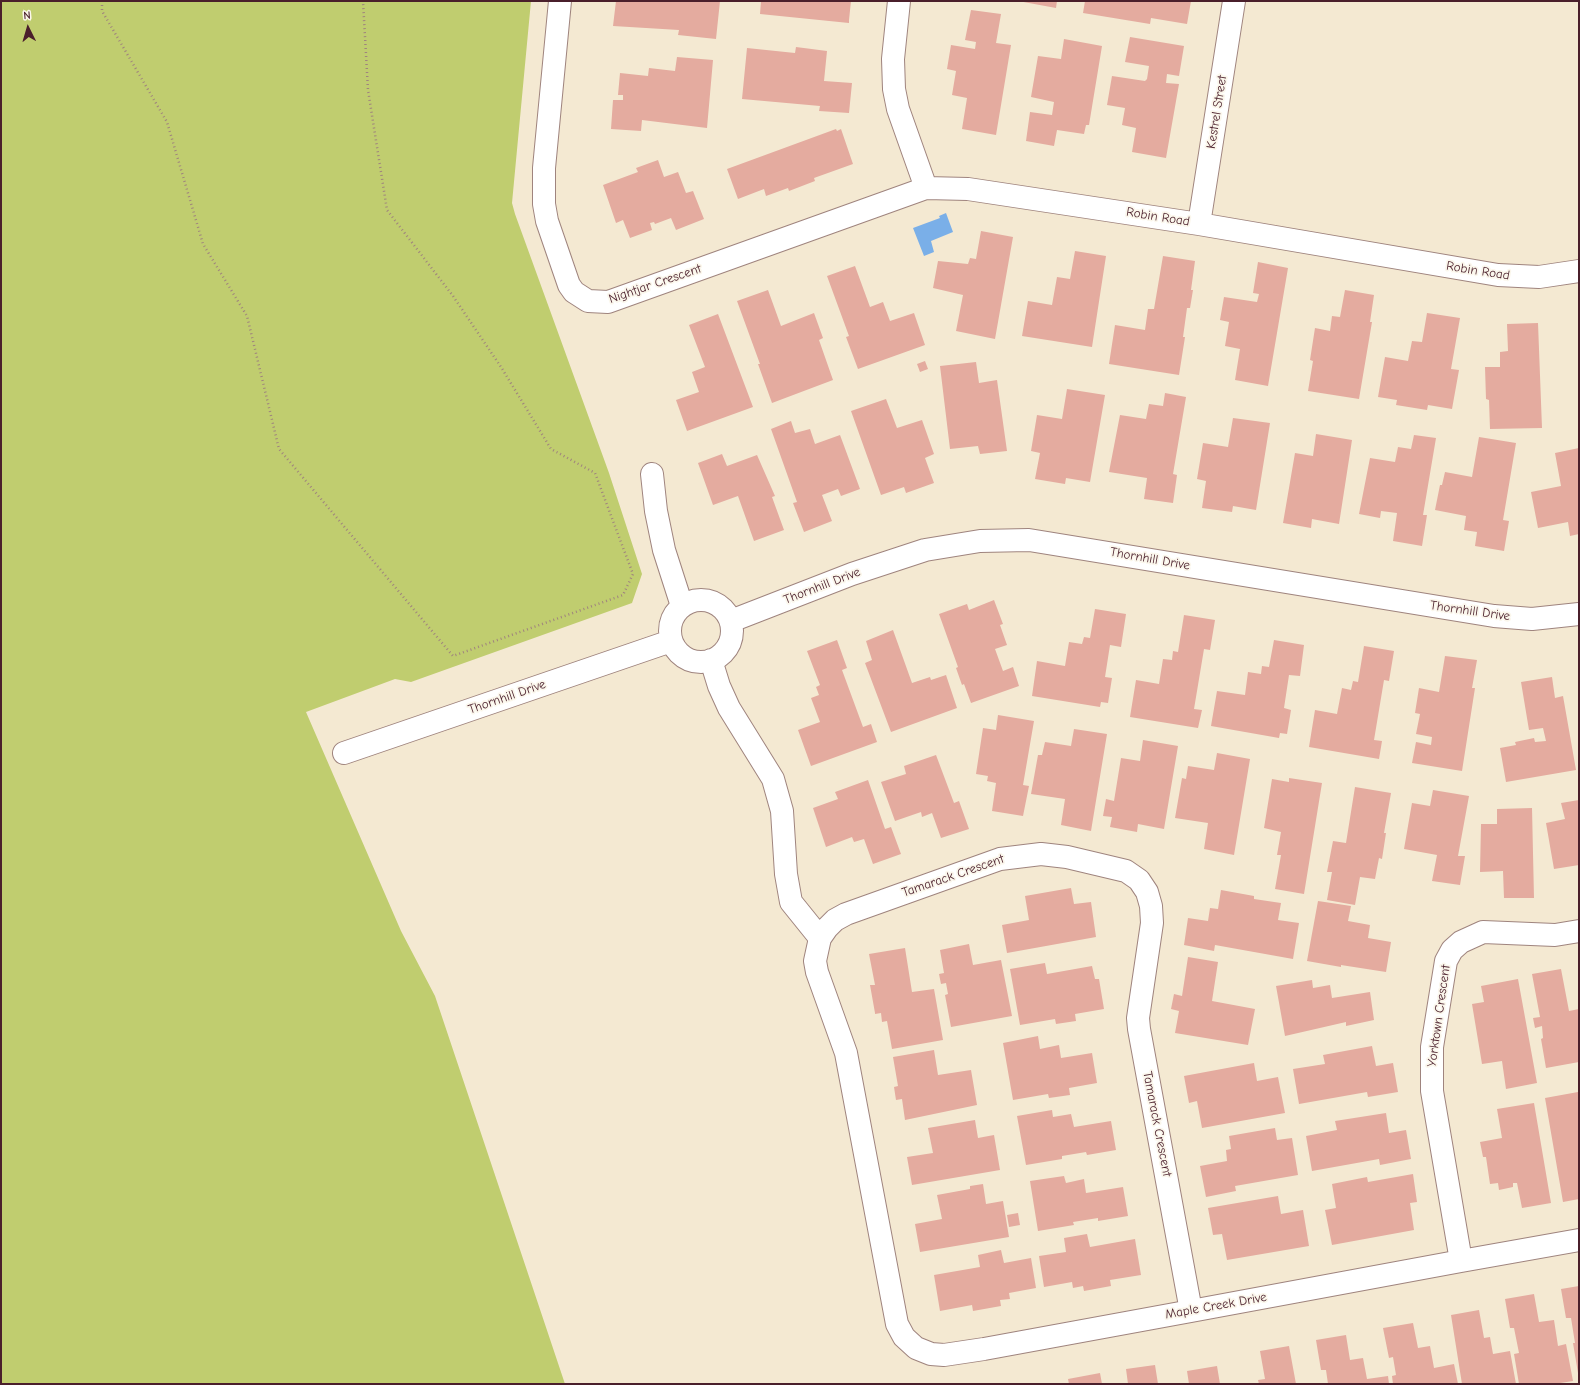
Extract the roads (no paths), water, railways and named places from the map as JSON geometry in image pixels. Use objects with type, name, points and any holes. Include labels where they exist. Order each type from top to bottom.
[{"type":"street","name":"Nightjar Crescent","points":[[560,1],[544,168],[544,204],[547,221],[569,285],[574,292],[584,299],[598,303],[608,302],[926,188]]},
{"type":"street","points":[[899,1],[893,59],[894,89],[898,109],[926,188]]},
{"type":"street","name":"Kestrel Street","points":[[1199,224],[1234,1]]},
{"type":"street","name":"Robin Road","points":[[926,188],[968,188],[1199,224],[1498,275],[1540,277],[1579,271]]},
{"type":"street","points":[[652,474],[656,511],[664,550],[682,606]]},
{"type":"street","name":"Thornhill Drive","points":[[731,621],[852,574],[924,550],[980,541],[1029,540],[1494,616],[1532,619],[1579,614]]},
{"type":"street","points":[[690,601],[710,601],[719,605],[726,612],[731,621],[732,632],[730,643],[724,652],[711,660],[695,662],[684,658],[676,651],[671,641],[669,632],[670,622],[675,613],[682,606],[690,601]]},
{"type":"street","name":"Thornhill Drive","points":[[344,753],[671,641]]},
{"type":"street","points":[[711,660],[729,708],[773,779],[782,811],[786,874],[791,902],[820,938]]},
{"type":"street","name":"Tamarack Crescent","points":[[892,1292],[846,1053],[817,972],[815,961],[820,938],[831,924],[846,914],[1000,859],[1041,854],[1067,857],[1126,871],[1139,880],[1147,892],[1151,906],[1152,923],[1138,1018],[1139,1029],[1192,1311]]},
{"type":"street","name":"Yorktown Crescent","points":[[1461,1261],[1432,1091],[1432,1047],[1446,961],[1452,950],[1461,942],[1483,932],[1555,935],[1579,931]]},
{"type":"street","name":"Maple Creek Drive","points":[[892,1292],[897,1324],[904,1337],[916,1348],[931,1354],[944,1355],[1579,1240]]},
{"type":"water","points":[[946,213],[953,232],[931,241],[934,252],[924,256],[913,228],[940,218],[939,216]]}]
